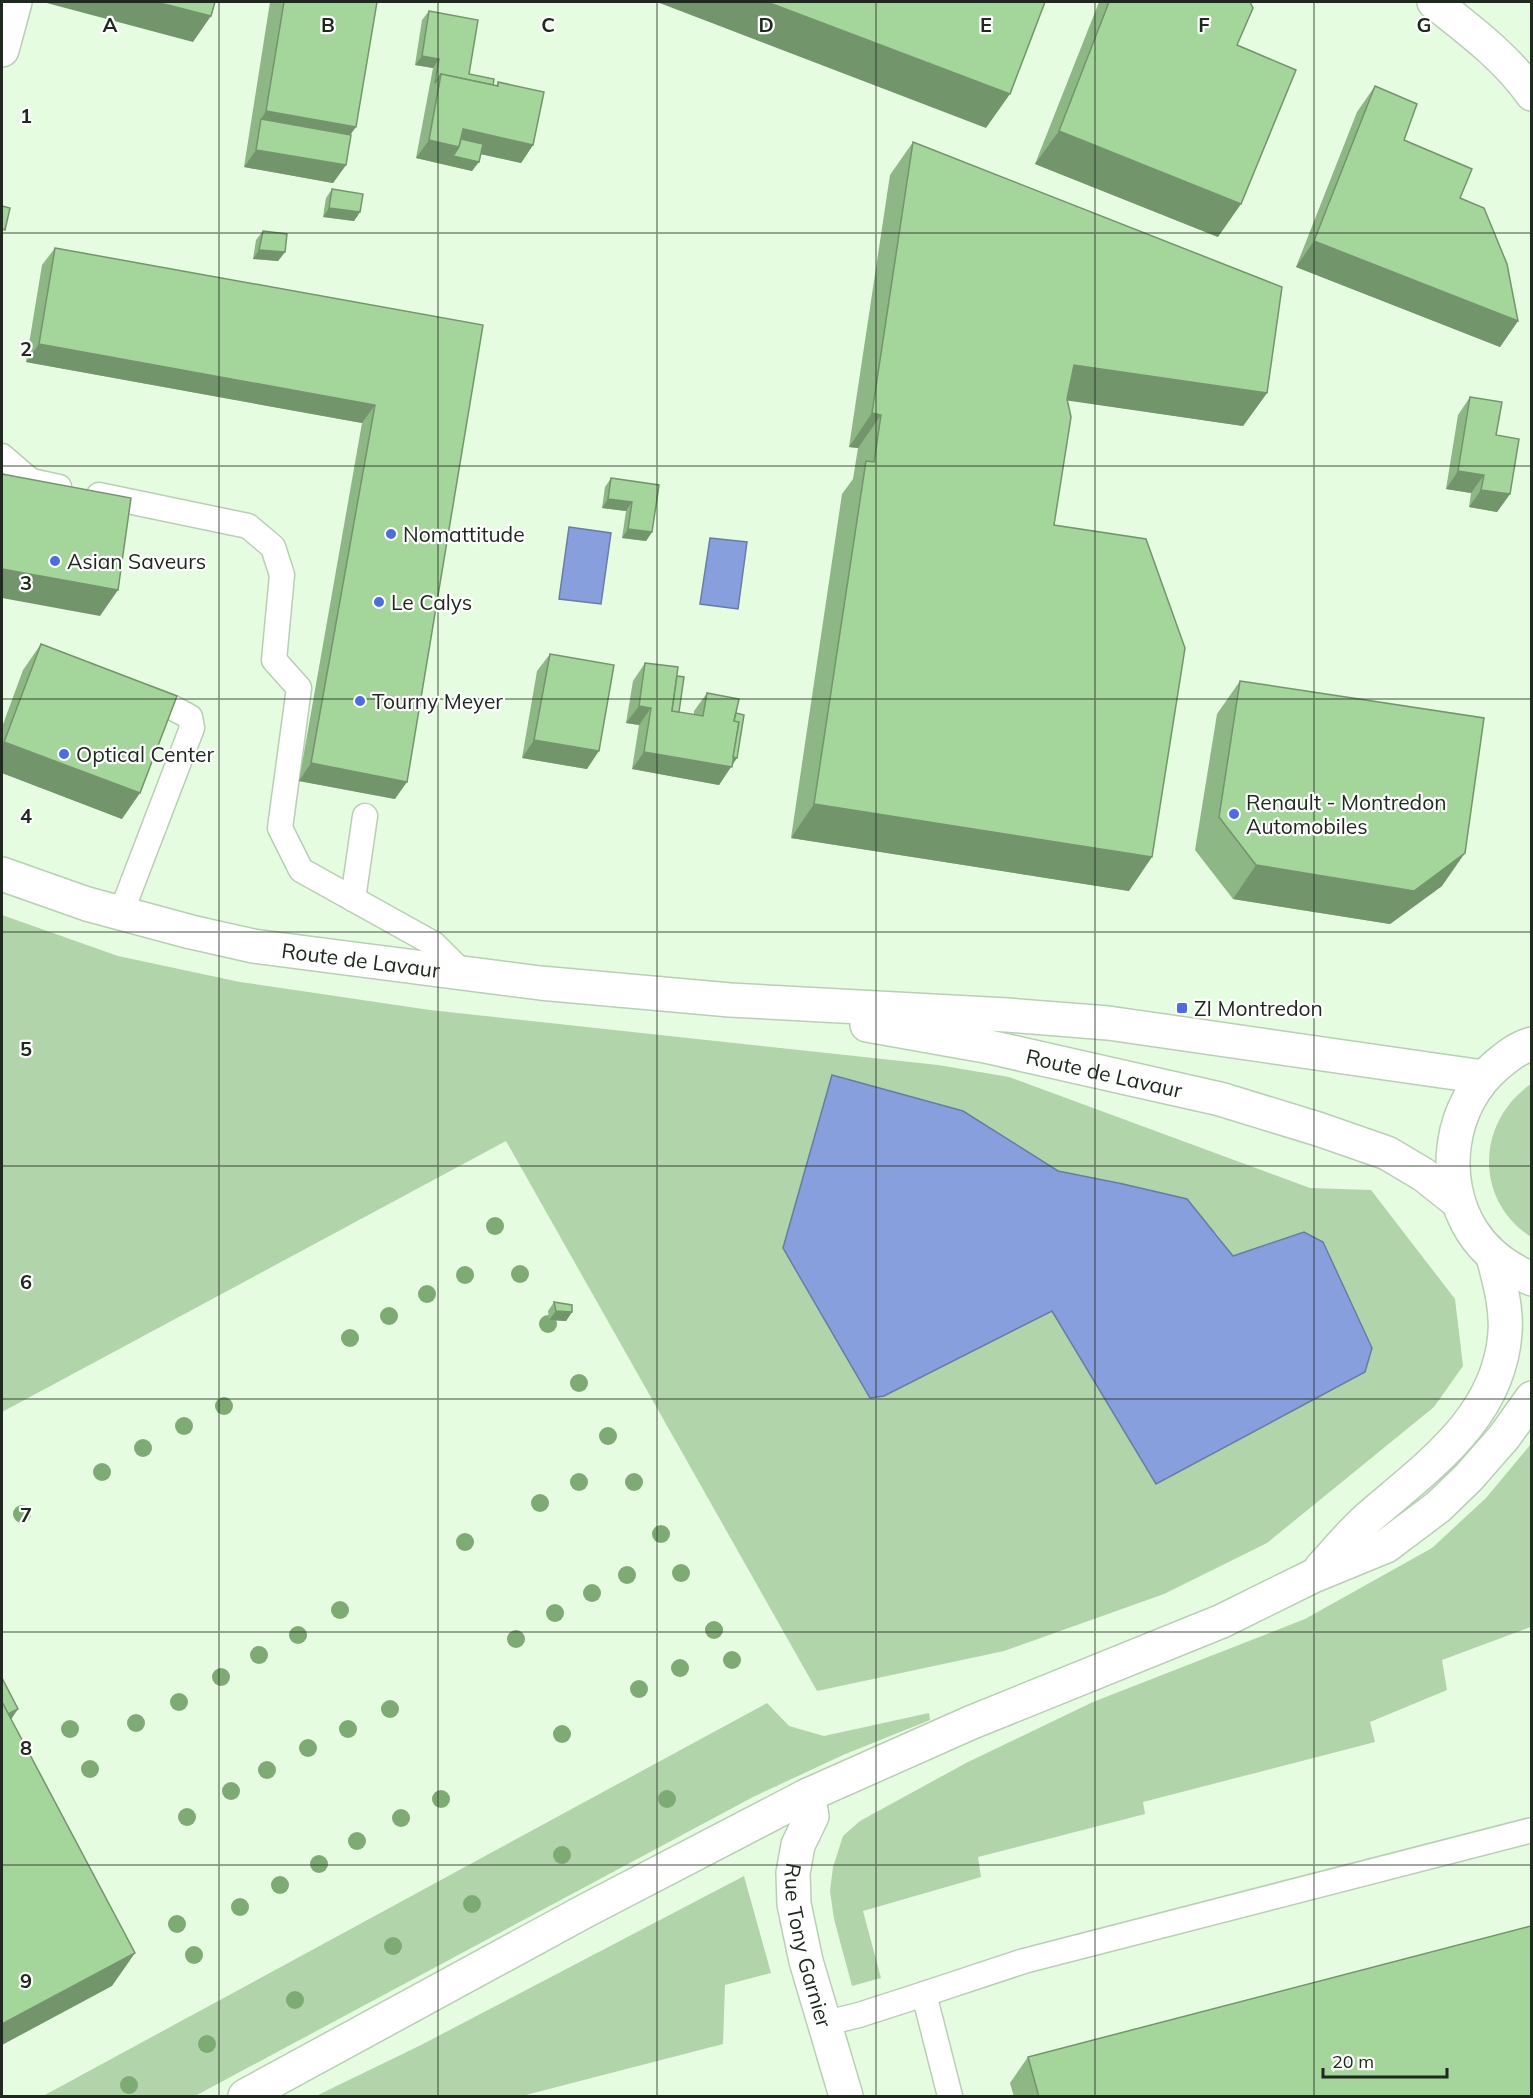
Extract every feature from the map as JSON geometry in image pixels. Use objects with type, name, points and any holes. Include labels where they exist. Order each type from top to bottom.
[{"type":"main road","points":[[2,50],[15,2]]},
{"type":"main road","points":[[1434,2],[1474,34],[1523,82],[1532,94]]},
{"type":"main road","name":"Route de Lavaur","points":[[2,874],[87,904],[253,946],[540,982],[730,1000],[1007,1015],[1108,1023],[1483,1077]]},
{"type":"main road","name":"Route de Lavaur","points":[[730,1000],[985,1046],[1220,1099],[1387,1153],[1424,1175],[1458,1202]]},
{"type":"main road","points":[[1527,1038],[1483,1077],[1460,1114],[1452,1158],[1458,1202],[1472,1231],[1493,1256],[1515,1272],[1532,1279]]},
{"type":"main road","points":[[1313,1576],[1365,1521],[1449,1447],[1480,1410],[1497,1375],[1505,1332],[1502,1297],[1493,1256]]},
{"type":"main road","points":[[245,2097],[595,1906],[808,1795],[992,1714],[1222,1621],[1313,1576],[1386,1546],[1438,1508],[1469,1477],[1504,1437],[1532,1398]]},
{"type":"main road","name":"Rue Tony Garnier","points":[[808,1795],[812,1815],[798,1845],[793,1873],[794,1904],[806,1961],[846,2097]]},
{"type":"lane","points":[[2,456],[31,481],[248,526],[273,547],[282,575],[274,660],[299,688],[280,828],[301,870],[434,944],[462,972]]},
{"type":"lane","points":[[118,687],[190,717],[192,728],[121,913]]},
{"type":"lane","points":[[353,899],[365,816]]},
{"type":"lane","points":[[826,2023],[859,2015],[1024,1961],[1532,1830]]},
{"type":"lane","points":[[924,1994],[950,2097]]},
{"type":"green space","points":[[2,915],[118,956],[240,982],[430,1010],[938,1065],[1009,1077],[1310,1188],[1371,1190],[1455,1299],[1463,1366],[1434,1407],[1267,1543],[1164,1594],[1004,1651],[817,1691],[506,1141],[2,1412]],"holes":[[[963,1111],[1058,1171],[1123,1184],[1216,1233],[1233,1256],[1304,1232],[1323,1242],[1372,1348],[1156,1484],[1052,1310],[884,1396],[870,1397]]]},
{"type":"green space","points":[[1531,1084],[1531,1237],[1512,1221],[1499,1203],[1491,1182],[1489,1161],[1492,1139],[1500,1119],[1513,1100]]},
{"type":"green space","points":[[1531,1444],[1531,1627],[1442,1660],[1447,1690],[1370,1722],[1375,1742],[1143,1802],[1145,1814],[978,1857],[981,1877],[863,1911],[881,1978],[852,1986],[834,1919],[830,1891],[833,1867],[843,1836],[860,1821],[966,1763],[1093,1702],[1305,1619],[1432,1548],[1486,1498]]},
{"type":"green space","points":[[767,1703],[789,1726],[824,1736],[929,1713],[930,1720],[843,1755],[753,1797],[195,2096],[43,2096]]},
{"type":"green space","points":[[744,1876],[771,1973],[725,1985],[723,2044],[522,2096],[316,2096],[421,2045]]},
{"type":"water","points":[[569,527],[611,533],[601,604],[559,599]]},
{"type":"water","points":[[710,538],[747,542],[738,609],[700,604]]},
{"type":"water","points":[[832,1075],[963,1111],[1058,1171],[1187,1199],[1233,1256],[1304,1232],[1323,1242],[1372,1348],[1365,1372],[1156,1484],[1052,1311],[884,1396],[870,1398],[783,1248]]},
{"type":"building","points":[[156,2],[215,2],[211,16]]},
{"type":"building","points":[[284,2],[377,2],[356,127],[266,111]]},
{"type":"building","points":[[767,2],[1045,2],[1010,94]]},
{"type":"building","points":[[1109,2],[1250,2],[1253,8],[1237,45],[1296,70],[1241,204],[1059,131]]},
{"type":"building","points":[[429,11],[478,20],[469,74],[494,79],[493,85],[441,74],[435,83],[439,59],[422,56]]},
{"type":"building","points":[[441,74],[498,86],[498,82],[544,92],[533,145],[463,129],[459,147],[429,140]]},
{"type":"building","points":[[1375,86],[1417,104],[1404,140],[1472,169],[1460,198],[1484,208],[1507,264],[1518,321],[1314,241]]},
{"type":"building","points":[[261,119],[351,135],[346,165],[256,150]]},
{"type":"building","points":[[461,139],[483,144],[479,162],[453,156]]},
{"type":"building","points":[[913,142],[1282,287],[1267,393],[1074,365],[1067,399],[1071,417],[1054,525],[1146,539],[1185,648],[1152,857],[814,804],[866,461],[874,462],[881,415],[872,413]]},
{"type":"building","points":[[332,189],[363,194],[360,212],[329,208]]},
{"type":"building","points":[[2,206],[10,208],[5,230],[2,229]]},
{"type":"building","points":[[263,231],[287,234],[285,252],[259,250]]},
{"type":"building","name":"Le Calys","points":[[55,248],[483,325],[407,782],[311,763],[375,405],[39,344]]},
{"type":"building","points":[[1470,397],[1502,402],[1496,435],[1519,439],[1510,494],[1481,490],[1484,475],[1458,471]]},
{"type":"building","name":"Asian Saveurs","points":[[2,474],[131,498],[118,590],[2,569]]},
{"type":"building","points":[[611,478],[659,485],[652,532],[628,529],[632,502],[608,499]]},
{"type":"building","points":[[41,644],[177,696],[140,793],[4,742]]},
{"type":"building","points":[[550,654],[614,665],[599,751],[534,740]]},
{"type":"building","points":[[645,663],[678,667],[672,711],[703,716],[707,693],[739,699],[734,721],[739,722],[732,767],[644,752],[651,708],[639,706]]},
{"type":"building","points":[[677,676],[684,677],[679,712],[672,711]]},
{"type":"building","points":[[1240,681],[1484,718],[1465,853],[1414,891],[1256,865],[1219,817]]},
{"type":"building","points":[[736,713],[744,715],[737,758],[733,757],[739,722],[734,721]]},
{"type":"building","points":[[554,1302],[572,1305],[572,1312],[556,1311]]},
{"type":"building","points":[[2,1678],[18,1709],[8,1714],[2,1702]]},
{"type":"building","points":[[2,1702],[135,1953],[2,2024]]},
{"type":"building","points":[[1531,1926],[1532,2097],[1039,2097],[1028,2057]]},
{"type":"place","name":"Nomattitude","points":[[391,534]]},
{"type":"place","name":"Asian Saveurs","points":[[55,561]]},
{"type":"place","name":"Le Calys","points":[[379,602]]},
{"type":"place","name":"Tourny Meyer","points":[[360,701]]},
{"type":"place","name":"Optical Center","points":[[64,754]]},
{"type":"place","name":"Renault - Montredon Automobiles","points":[[1234,814]]},
{"type":"place","name":"ZI Montredon","points":[[1182,1008]]}]
